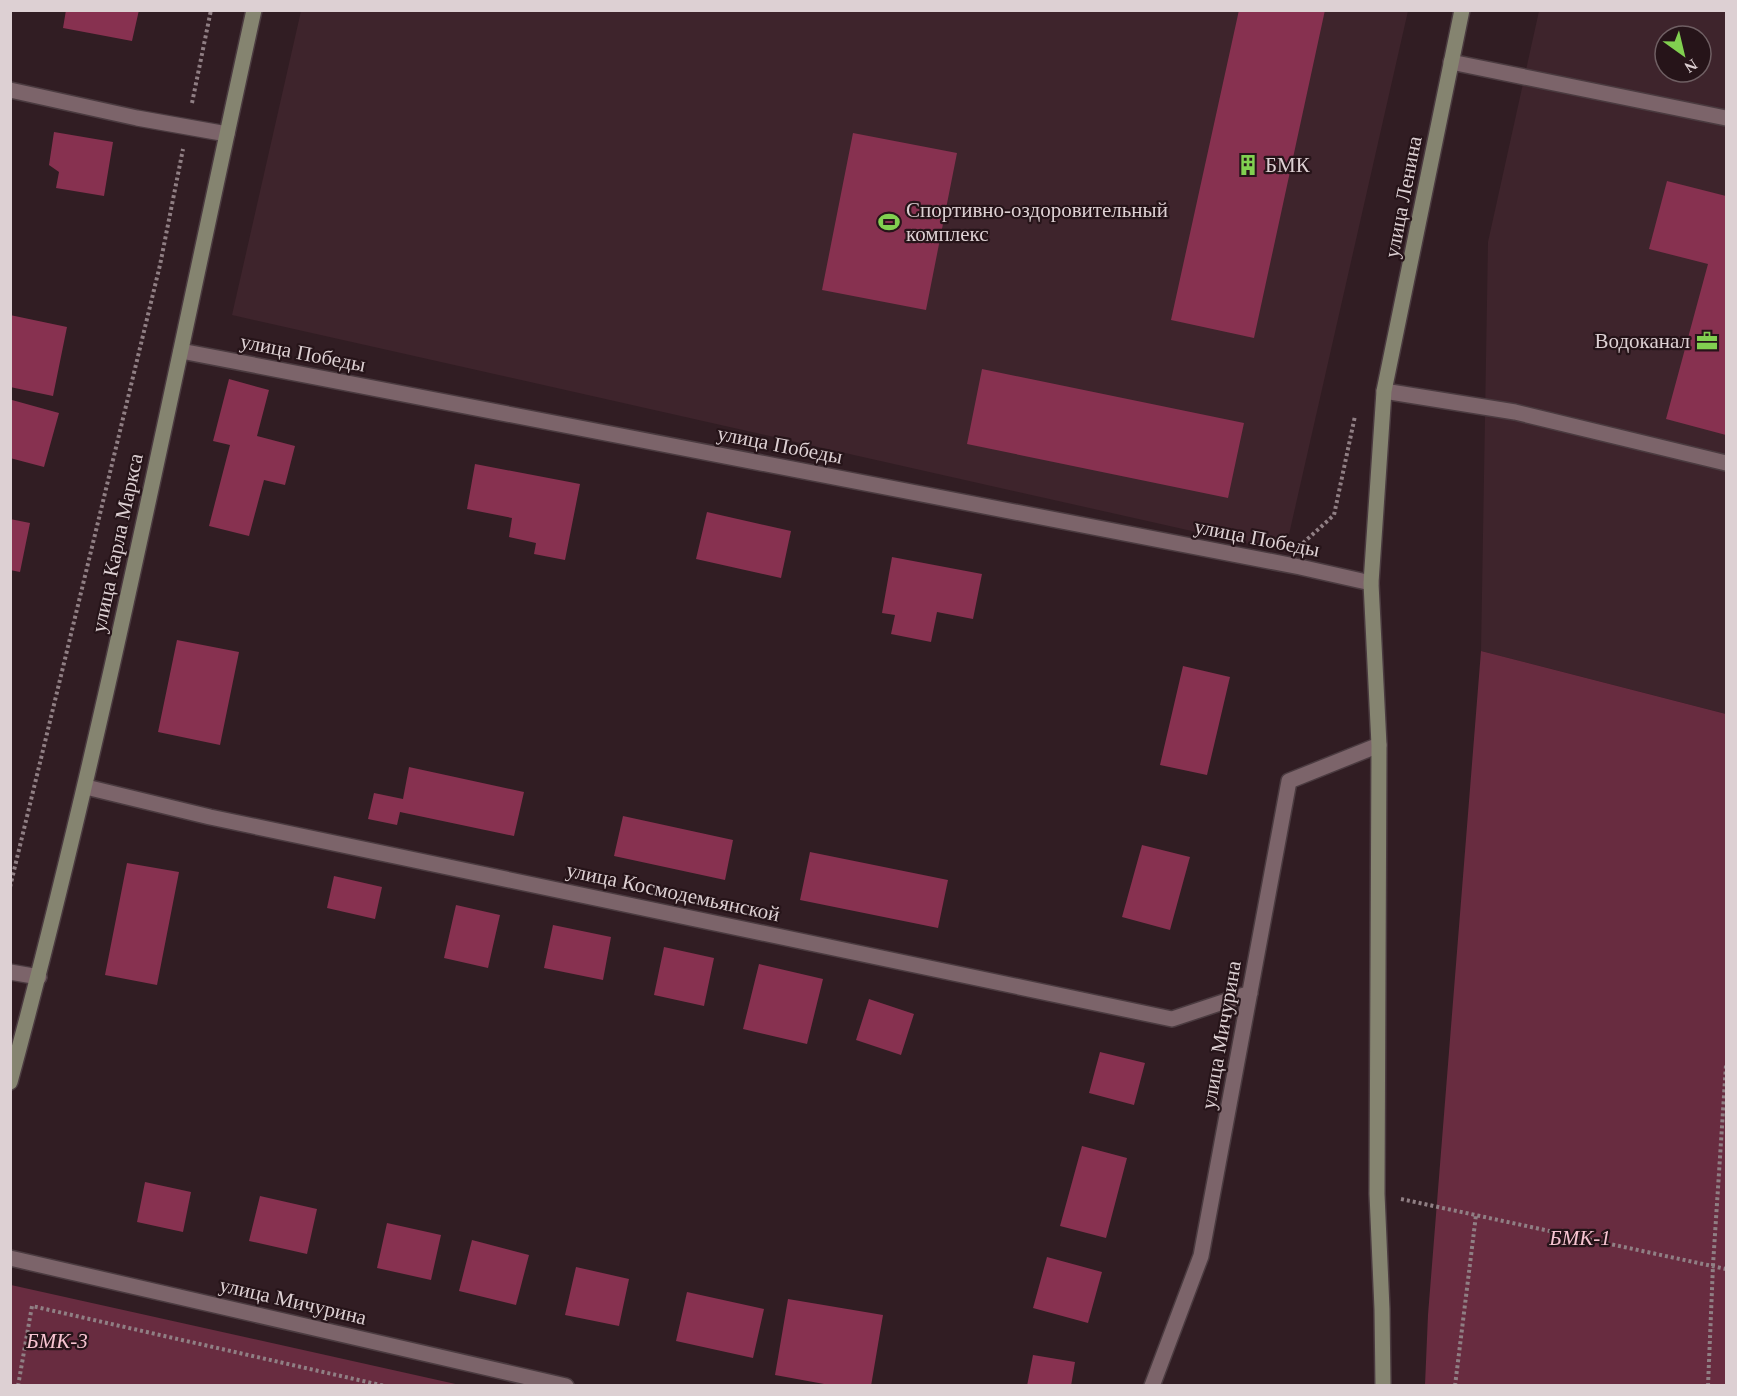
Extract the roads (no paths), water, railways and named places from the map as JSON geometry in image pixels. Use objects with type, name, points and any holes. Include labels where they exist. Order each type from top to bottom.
[{"type":"main road","name":"улица Карла Маркса","points":[[10,1082],[39,977],[86,787],[254,10]]},
{"type":"main road","name":"улица Ленина","points":[[1383,1386],[1377,1194],[1379,745],[1371,583],[1384,391],[1462,10]]},
{"type":"street","points":[[1451,62],[1726,118]]},
{"type":"street","points":[[10,90],[226,135]]},
{"type":"street","name":"улица Победы","points":[[181,351],[1300,567],[1371,583]]},
{"type":"street","points":[[1384,391],[1515,412],[1726,463]]},
{"type":"street","name":"улица Мичурина","points":[[1152,1386],[1201,1256],[1289,782],[1379,745]]},
{"type":"street","name":"улица Космодемьянской","points":[[86,787],[233,822],[1172,1019],[1250,993]]},
{"type":"street","points":[[10,972],[39,977]]},
{"type":"street","name":"улица Мичурина","points":[[10,1258],[566,1386]]},
{"type":"place","name":"БМК","points":[[1248,165]]},
{"type":"place","name":"Спортивно-оздоровительный комплекс","points":[[889,222]]},
{"type":"place","name":"Водоканал","points":[[1707,341]]},
{"type":"park label","name":"БМК-1","points":[[1580,1238]]},
{"type":"park label","name":"БМК-3","points":[[57,1341]]}]
